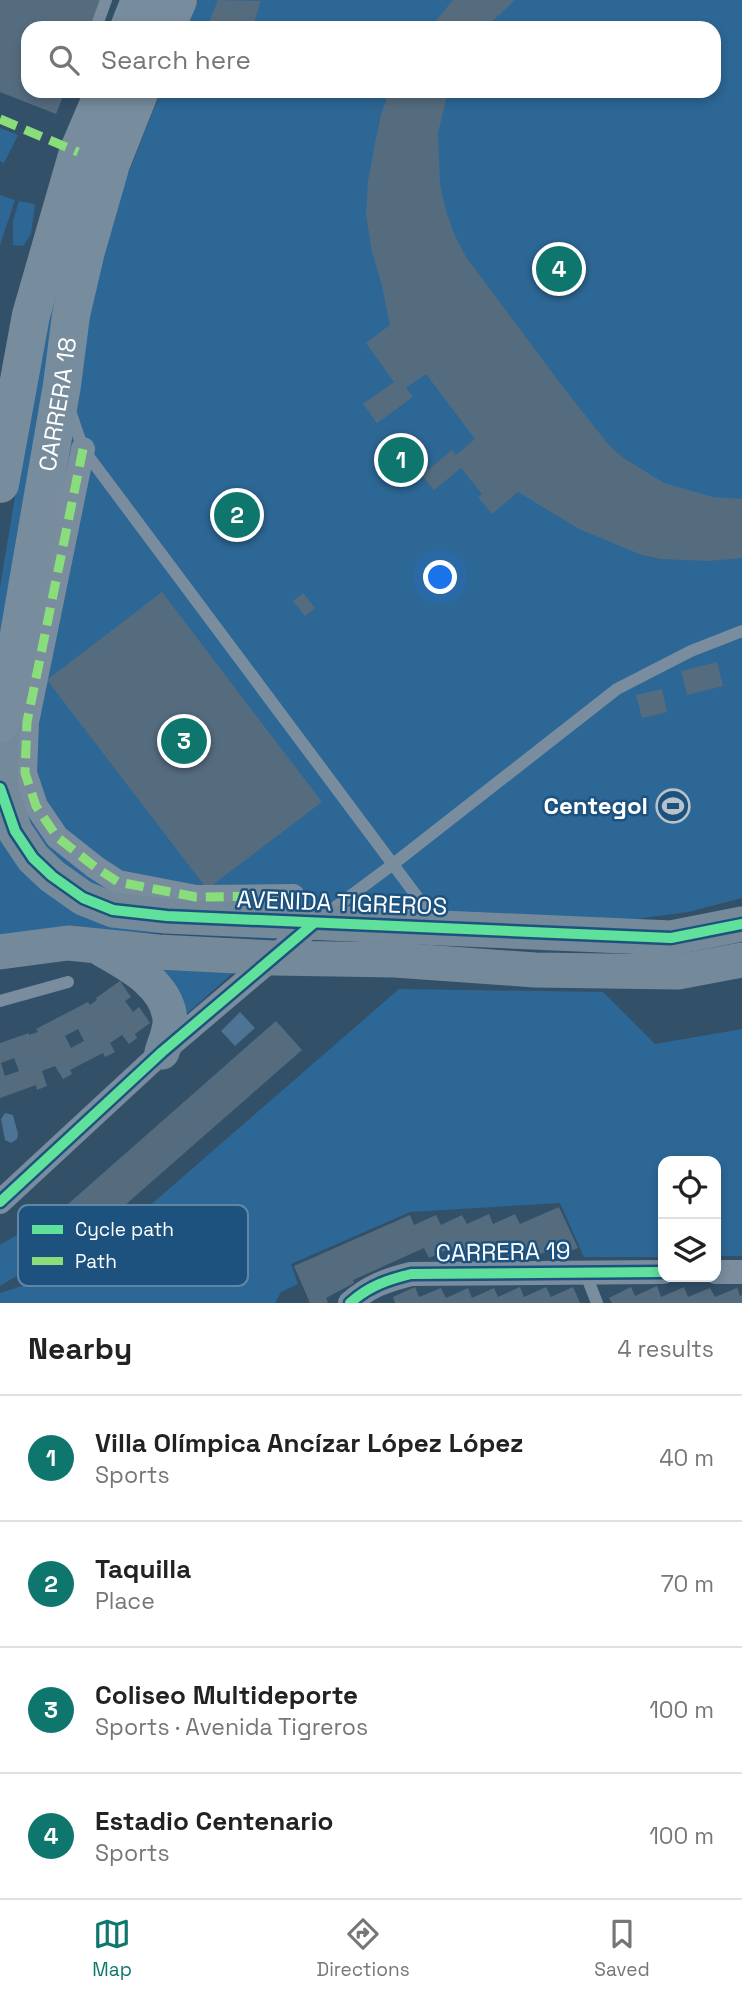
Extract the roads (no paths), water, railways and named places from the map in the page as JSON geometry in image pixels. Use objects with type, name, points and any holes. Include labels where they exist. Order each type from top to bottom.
[{"type":"main road","points":[[132,21],[140,0]]},
{"type":"main road","points":[[169,21],[178,0]]},
{"type":"main road","name":"CARRERA 18","points":[[0,484],[31,316],[78,152],[101,98]]},
{"type":"main road","name":"CARRERA 18","points":[[2,719],[62,385],[71,316],[111,164],[137,98]]},
{"type":"street","points":[[0,1202],[162,1052],[274,958],[303,922],[293,896],[196,897],[118,882],[57,837],[36,806],[25,773],[27,722],[83,449]]},
{"type":"street","name":"AVENIDA TIGREROS","points":[[2,719],[0,787],[15,831],[33,858],[52,876],[83,898],[113,910],[167,916],[671,938],[742,924]]},
{"type":"street","points":[[0,952],[68,943],[274,958],[395,960],[535,970],[678,972],[742,960]]},
{"type":"street","points":[[97,947],[133,967],[164,999],[171,1021],[162,1052]]},
{"type":"street","name":"CARRERA 19","points":[[363,1299],[387,1280],[411,1274],[658,1272]]},
{"type":"street","points":[[721,1272],[742,1272]]},
{"type":"lane","points":[[98,21],[106,0]]},
{"type":"lane","points":[[62,385],[83,449],[440,927]]},
{"type":"lane","points":[[303,922],[392,865],[617,688],[691,651],[742,631]]},
{"type":"lane","points":[[0,1001],[68,982]]},
{"type":"lane","points":[[585,1272],[597,1303]]},
{"type":"place","name":"Estadio Centenario","points":[[559,269]]},
{"type":"place","name":"Villa Olímpica Ancízar López López","points":[[401,460]]},
{"type":"place","name":"Taquilla","points":[[237,515]]},
{"type":"place","name":"Coliseo Multideporte","points":[[184,741]]},
{"type":"place","name":"Centegol","points":[[673,806]]}]
